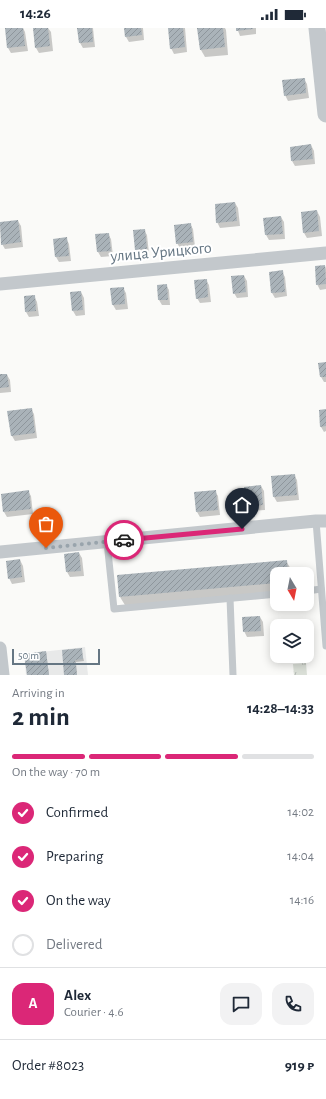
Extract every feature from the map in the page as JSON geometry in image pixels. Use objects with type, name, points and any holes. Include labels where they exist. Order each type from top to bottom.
[{"type":"street","points":[[317,28],[326,114]]},
{"type":"street","name":"улица Урицкого","points":[[0,284],[326,253]]},
{"type":"street","points":[[0,552],[321,521]]},
{"type":"street","points":[[0,648],[3,675]]},
{"type":"lane","points":[[321,521],[322,589],[326,646]]},
{"type":"lane","points":[[107,542],[114,609],[270,595]]},
{"type":"lane","points":[[314,590],[322,589]]},
{"type":"lane","points":[[230,598],[233,675]]},
{"type":"shaded area","points":[[85,647],[88,675],[26,675],[24,654]]},
{"type":"green space","points":[[306,663],[307,675],[294,675],[293,664]]},
{"type":"building","points":[[5,28],[23,28],[25,46],[7,48]]},
{"type":"building","points":[[33,28],[48,28],[50,46],[35,48]]},
{"type":"building","points":[[77,28],[92,28],[93,42],[79,43]]},
{"type":"building","points":[[124,28],[141,28],[142,35],[125,37]]},
{"type":"building","points":[[168,28],[183,28],[185,47],[170,49]]},
{"type":"building","points":[[197,28],[223,28],[225,47],[200,50]]},
{"type":"building","points":[[236,28],[253,28],[253,29],[236,31]]},
{"type":"building","points":[[305,78],[306,93],[284,96],[282,80]]},
{"type":"building","points":[[311,144],[313,159],[291,161],[290,147]]},
{"type":"building","points":[[235,202],[237,221],[216,223],[215,204]]},
{"type":"building","points":[[317,210],[319,231],[303,233],[301,212]]},
{"type":"building","points":[[281,216],[283,234],[265,235],[263,218]]},
{"type":"building","points":[[18,220],[21,242],[1,245],[0,222]]},
{"type":"building","points":[[191,223],[193,242],[176,244],[174,225]]},
{"type":"building","points":[[145,229],[147,249],[135,250],[133,230]]},
{"type":"building","points":[[109,233],[111,251],[97,252],[95,234]]},
{"type":"building","points":[[67,237],[69,256],[55,257],[53,239]]},
{"type":"building","points":[[325,265],[326,284],[316,285],[315,266]]},
{"type":"building","points":[[283,270],[285,292],[271,293],[269,272]]},
{"type":"building","points":[[244,275],[246,292],[233,294],[231,276]]},
{"type":"building","points":[[207,279],[208,297],[196,299],[194,280]]},
{"type":"building","points":[[167,284],[168,300],[158,300],[157,285]]},
{"type":"building","points":[[124,287],[125,304],[112,305],[110,288]]},
{"type":"building","points":[[81,291],[83,310],[72,311],[70,292]]},
{"type":"building","points":[[35,295],[36,311],[25,312],[24,296]]},
{"type":"building","points":[[326,362],[326,377],[320,377],[318,363]]},
{"type":"building","points":[[0,374],[7,374],[9,387],[0,388]]},
{"type":"building","points":[[32,408],[35,433],[11,436],[7,411]]},
{"type":"building","points":[[326,409],[326,426],[320,427],[319,410]]},
{"type":"building","points":[[295,474],[297,495],[273,497],[271,476]]},
{"type":"building","points":[[261,485],[263,505],[245,507],[244,487]]},
{"type":"building","points":[[29,490],[31,509],[3,512],[1,494]]},
{"type":"building","points":[[216,490],[218,510],[196,512],[194,492]]},
{"type":"building","points":[[79,552],[81,571],[66,572],[64,554]]},
{"type":"building","points":[[20,559],[22,577],[8,579],[6,561]]},
{"type":"building","points":[[287,560],[288,567],[270,567],[270,584],[119,597],[117,575]]},
{"type":"building","points":[[260,616],[261,631],[243,632],[242,617]]},
{"type":"building","points":[[82,648],[83,659],[75,660],[77,675],[64,675],[62,650]]},
{"type":"building","points":[[46,651],[49,675],[27,675],[24,654]]},
{"type":"way so far","points":[[46,548],[124,540]]},
{"type":"route","points":[[124,540],[242,529]]}]
